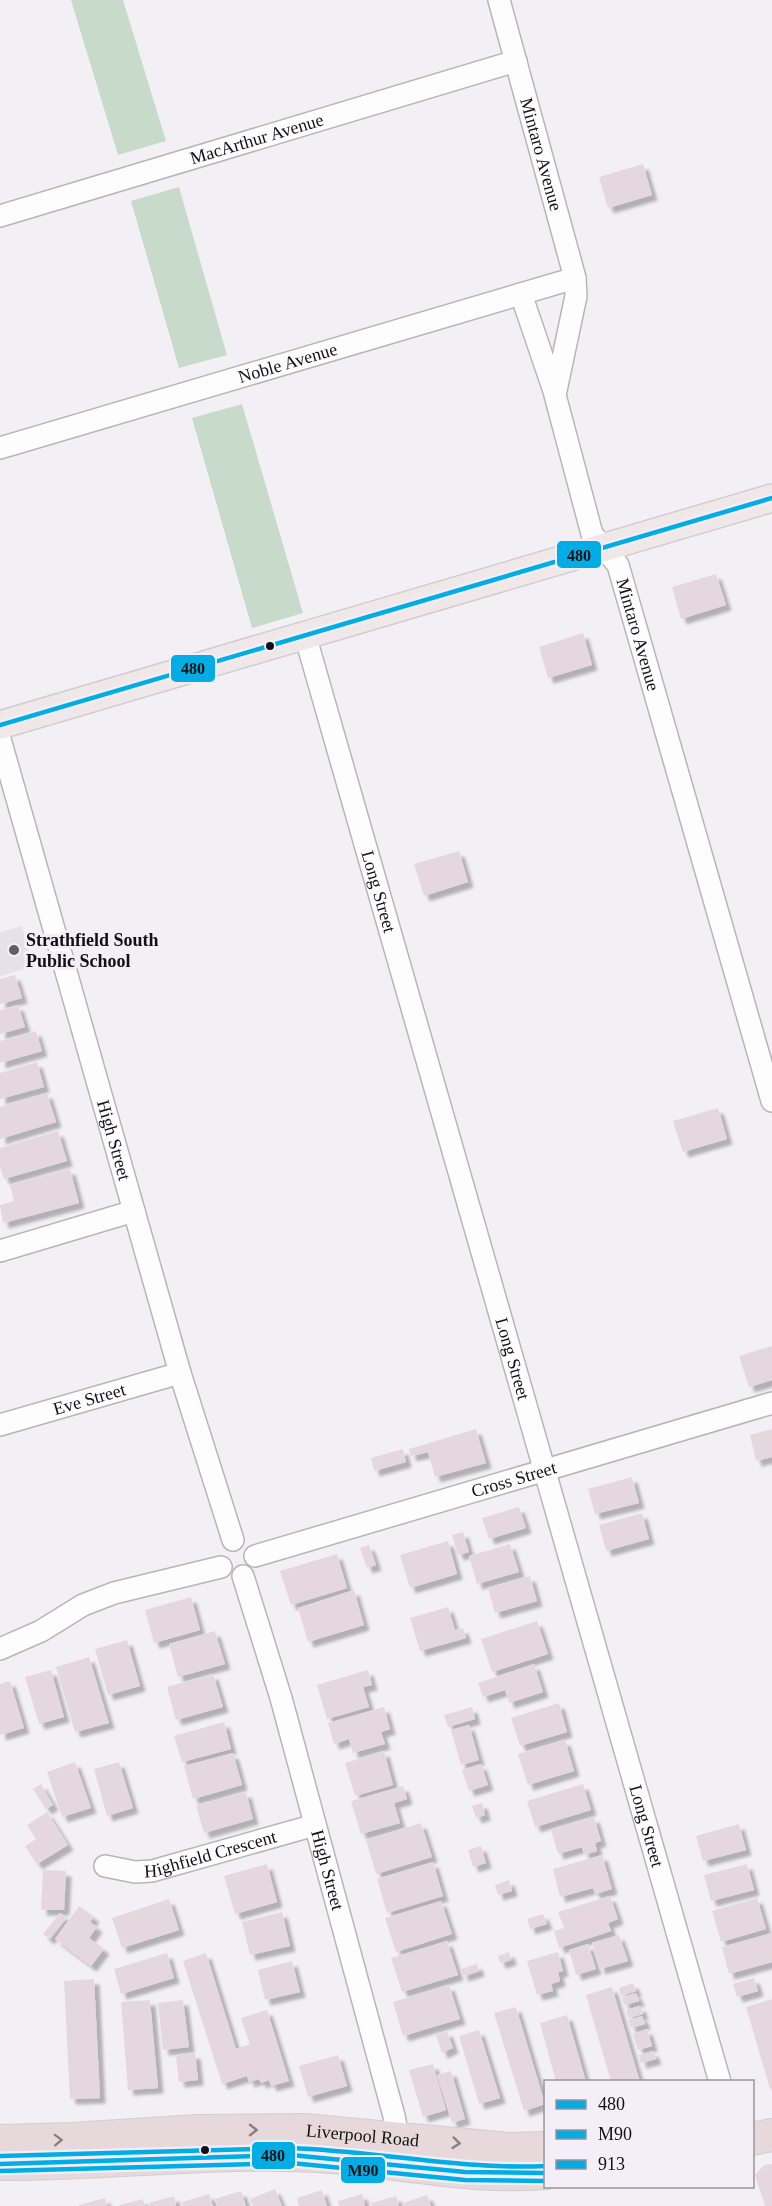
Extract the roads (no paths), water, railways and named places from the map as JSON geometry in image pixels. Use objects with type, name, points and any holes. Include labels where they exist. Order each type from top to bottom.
[{"type":"highway","points":[[754,2117],[772,2115]]},
{"type":"highway","name":"Liverpool Road","points":[[0,2141],[248,2130],[304,2130],[495,2175],[544,2173]]},
{"type":"highway","points":[[754,2139],[772,2135]]},
{"type":"highway","name":"Liverpool Road","points":[[0,2164],[46,2165],[213,2155],[332,2157],[401,2152],[544,2148]]},
{"type":"main road","points":[[0,725],[772,498]]},
{"type":"street","name":"Mintaro Avenue","points":[[499,0],[575,278],[576,296],[555,395],[592,534],[619,569],[772,1101]]},
{"type":"street","name":"MacArthur Avenue","points":[[0,216],[516,61]]},
{"type":"street","name":"Noble Avenue","points":[[0,448],[575,278]]},
{"type":"street","points":[[521,294],[555,395]]},
{"type":"street","name":"Long Street","points":[[305,635],[719,2080]]},
{"type":"street","name":"High Street","points":[[0,739],[180,1373],[233,1540]]},
{"type":"street","points":[[0,1251],[134,1211]]},
{"type":"street","name":"Eve Street","points":[[0,1425],[180,1373]]},
{"type":"street","name":"Cross Street","points":[[255,1556],[772,1402]]},
{"type":"street","points":[[233,1540],[246,1542],[255,1556],[253,1568],[243,1576],[230,1575],[221,1567],[219,1561],[221,1548],[233,1540]]},
{"type":"street","points":[[0,1650],[41,1631],[83,1605],[114,1593],[221,1567]]},
{"type":"street","name":"High Street","points":[[243,1576],[281,1698],[401,2152]]},
{"type":"street","name":"Highfield Crescent","points":[[105,1866],[135,1872],[152,1871],[315,1825]]},
{"type":"place","name":"Strathfield South Public School","points":[[14,950]]}]
